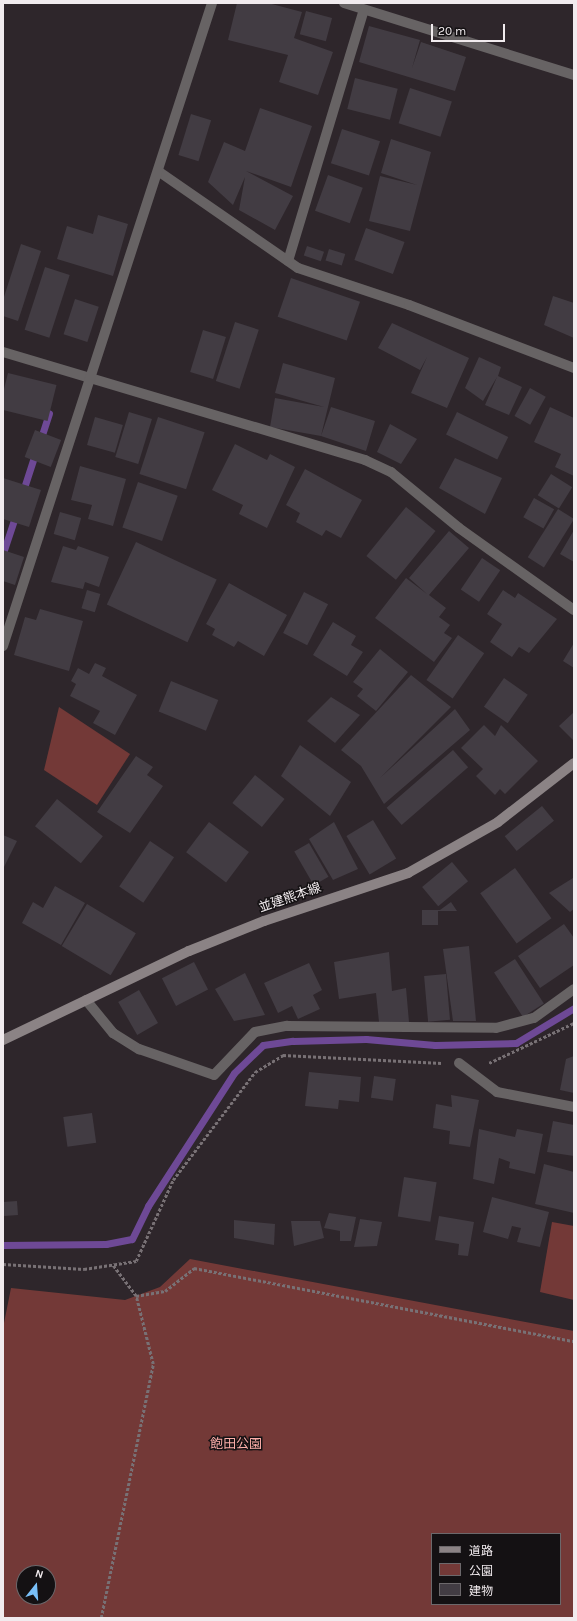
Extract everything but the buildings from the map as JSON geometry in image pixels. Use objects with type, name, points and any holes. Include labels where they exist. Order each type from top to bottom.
[{"type":"main road","name":"並建熊本線","points":[[3,1040],[189,951],[264,921],[408,873],[498,822],[574,763]]},
{"type":"street","points":[[3,646],[91,380],[212,3]]},
{"type":"street","points":[[344,3],[574,75]]},
{"type":"street","points":[[288,261],[364,10]]},
{"type":"street","points":[[158,171],[298,268],[409,304],[574,368]]},
{"type":"street","points":[[3,352],[378,466],[574,610]]},
{"type":"street","points":[[86,1000],[113,1033],[139,1049],[214,1075],[255,1032],[287,1026],[496,1028],[534,1018],[574,989]]},
{"type":"street","points":[[459,1063],[497,1092],[574,1107]]},
{"type":"path","points":[[3,1264],[84,1269],[136,1261],[143,1252],[173,1180],[255,1072],[283,1055],[459,1063],[494,1063],[574,1023]]},
{"type":"path","points":[[101,1618],[153,1364],[136,1296],[112,1265]]},
{"type":"path","points":[[136,1296],[165,1291],[194,1268],[574,1340]]},
{"type":"green space","points":[[59,707],[130,754],[97,805],[44,770]]},
{"type":"green space","points":[[552,1222],[574,1226],[574,1300],[540,1292]]},
{"type":"green space","name":"飽田公園","points":[[190,1259],[574,1331],[574,1618],[3,1618],[3,1328],[11,1288],[125,1300],[160,1287]]},
{"type":"waterway","points":[[40,441],[49,413]]},
{"type":"waterway","points":[[22,494],[36,451]]},
{"type":"waterway","points":[[3,553],[16,514]]},
{"type":"waterway","points":[[3,1245],[106,1244],[132,1239],[148,1206],[234,1073],[263,1045],[293,1041],[366,1039],[435,1045],[516,1043],[574,1008]]}]
